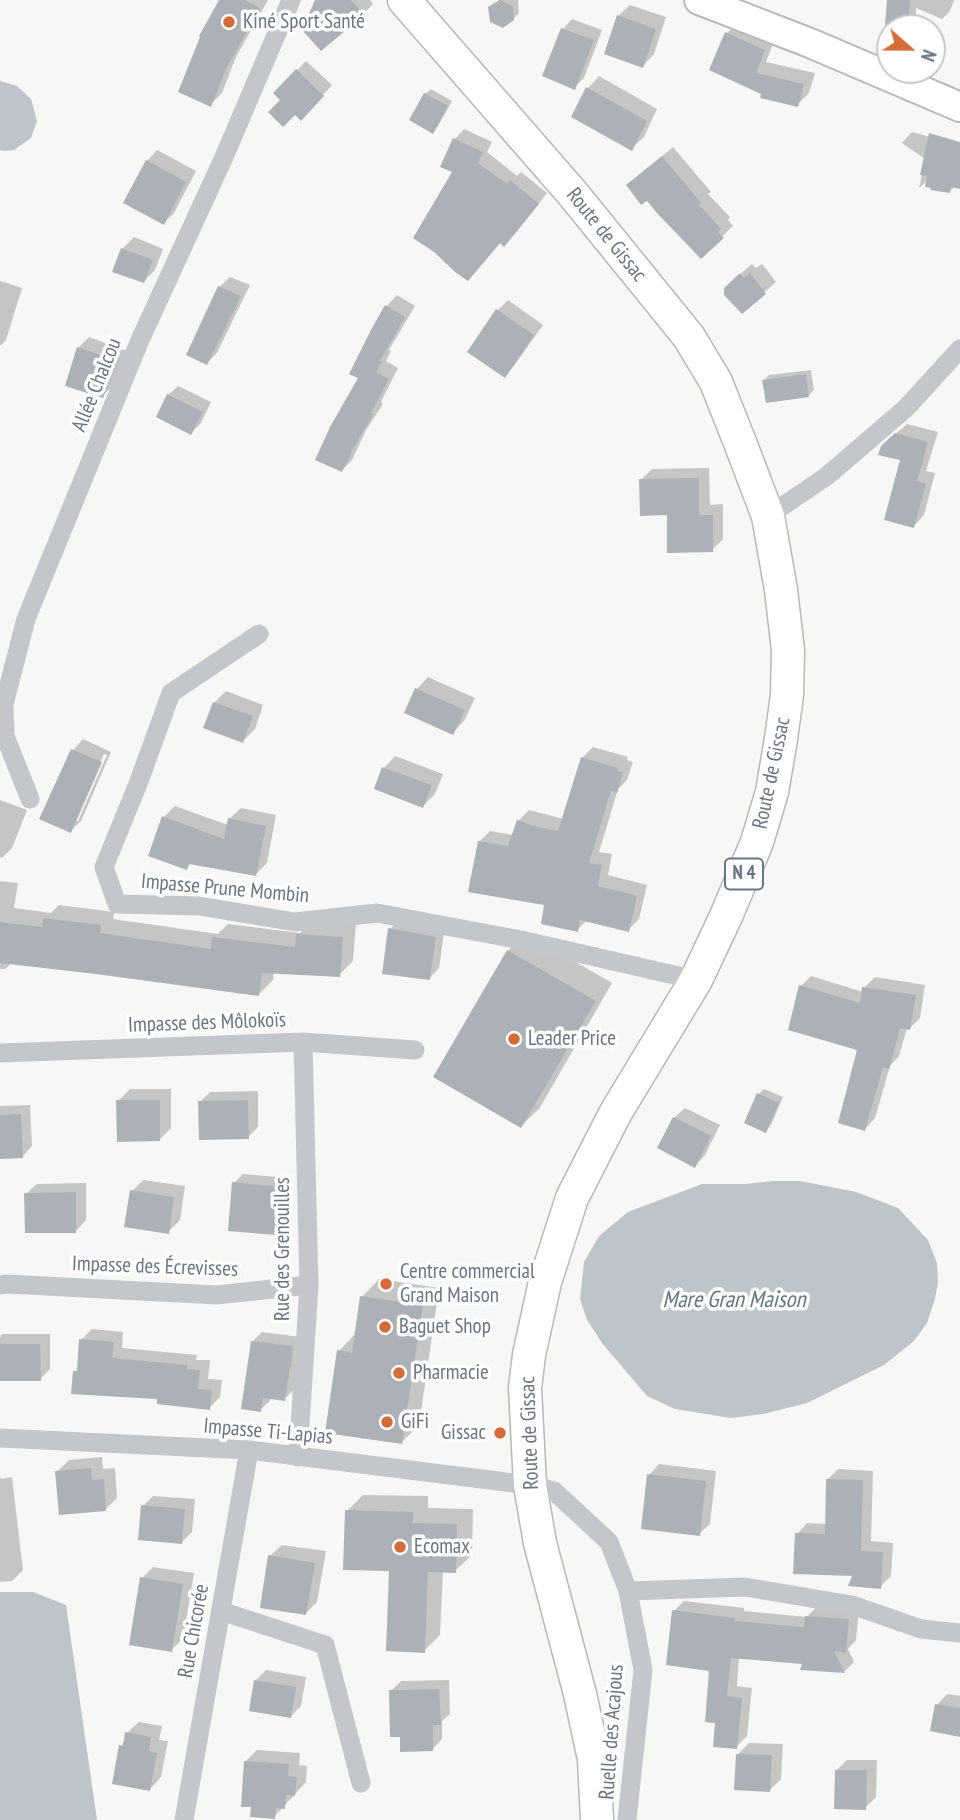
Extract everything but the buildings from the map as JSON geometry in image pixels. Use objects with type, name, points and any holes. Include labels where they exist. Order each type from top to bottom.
[{"type":"main road","name":"Route de Gissac","points":[[404,0],[573,194],[689,337],[716,382],[768,516],[788,650],[788,695],[781,739],[772,792],[757,842],[696,980],[616,1112],[572,1198],[545,1282],[529,1355],[525,1388],[530,1485],[540,1543],[580,1694],[594,1759],[597,1820]]},
{"type":"main road","points":[[699,0],[810,43],[960,107]]},
{"type":"street","name":"Allée Chalcou","points":[[30,799],[5,736],[4,704],[26,619],[141,340],[224,157],[290,0]]},
{"type":"street","points":[[768,516],[827,476],[906,408],[960,349]]},
{"type":"street","name":"Impasse Prune Mombin","points":[[259,634],[170,693],[138,785],[104,867],[117,904],[199,906],[295,922],[377,913],[521,940],[696,980]]},
{"type":"street","name":"Impasse des Môlokoïs","points":[[0,1052],[303,1042],[415,1050]]},
{"type":"street","name":"Rue des Grenouilles","points":[[298,1457],[309,1285],[303,1042]]},
{"type":"street","name":"Impasse des Écrevisses","points":[[0,1285],[217,1295],[309,1285]]},
{"type":"street","name":"Impasse Ti-Lapias","points":[[0,1438],[249,1450],[530,1485]]},
{"type":"street","name":"Rue Chicorée","points":[[184,1820],[249,1450]]},
{"type":"street","name":"Ruelle des Acajous","points":[[530,1485],[554,1491],[609,1542],[628,1591],[643,1670],[627,1820]]},
{"type":"street","points":[[628,1591],[745,1587],[852,1605],[921,1629],[960,1633]]},
{"type":"street","points":[[221,1611],[325,1645],[361,1783]]},
{"type":"water","points":[[0,81],[17,86],[31,99],[37,121],[31,138],[14,150],[0,150]]},
{"type":"water","name":"Mare Gran Maison","points":[[800,1181],[856,1192],[898,1208],[928,1240],[937,1263],[938,1282],[927,1323],[914,1341],[884,1365],[807,1403],[763,1414],[731,1418],[675,1409],[647,1396],[602,1343],[587,1320],[580,1299],[584,1262],[599,1236],[628,1212],[702,1184]]},
{"type":"water","points":[[0,1592],[33,1592],[66,1605],[97,1820],[0,1820]]},
{"type":"place","name":"Kiné Sport Santé","points":[[229,22]]},
{"type":"place","name":"Leader Price","points":[[514,1039]]},
{"type":"place","name":"Centre commercial Grand Maison","points":[[386,1284]]},
{"type":"place","name":"Baguet Shop","points":[[385,1327]]},
{"type":"place","name":"Pharmacie","points":[[399,1373]]},
{"type":"place","name":"GiFi","points":[[387,1422]]},
{"type":"place","name":"Gissac","points":[[500,1433]]},
{"type":"place","name":"Ecomax","points":[[400,1547]]}]
